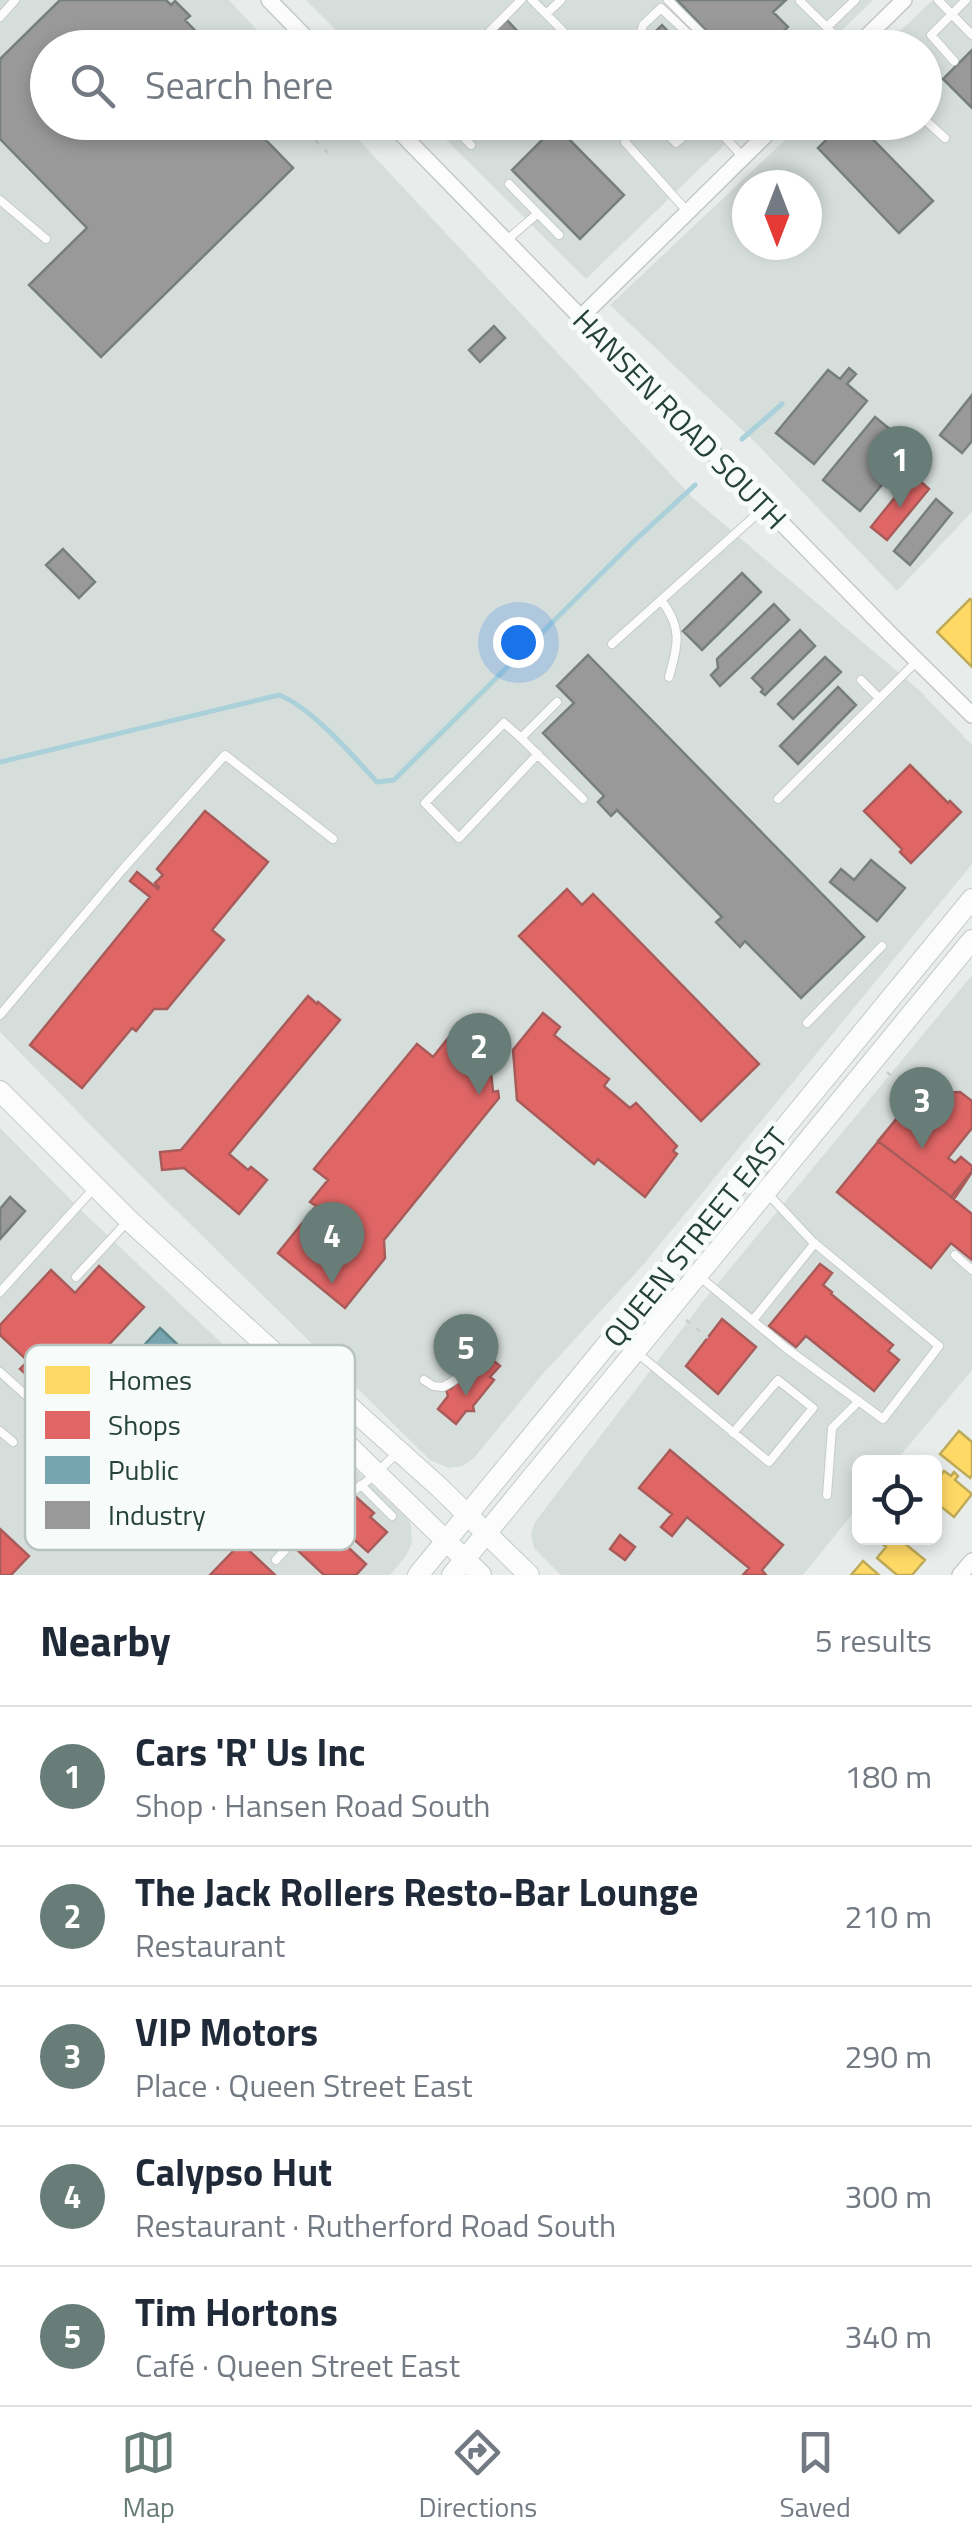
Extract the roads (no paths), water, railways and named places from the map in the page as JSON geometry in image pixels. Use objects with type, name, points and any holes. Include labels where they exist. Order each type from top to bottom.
[{"type":"main road","name":"QUEEN STREET EAST","points":[[418,1575],[972,899]]},
{"type":"main road","name":"QUEEN STREET EAST","points":[[458,1567],[972,940]]},
{"type":"main road","points":[[0,1091],[129,1220],[266,1345]]},
{"type":"main road","points":[[355,1411],[529,1575]]},
{"type":"main road","points":[[355,1461],[369,1479],[447,1540],[458,1567],[482,1575]]},
{"type":"street","points":[[269,0],[298,30]]},
{"type":"street","points":[[872,30],[904,0]]},
{"type":"street","name":"HANSEN ROAD SOUTH","points":[[410,140],[972,714]]},
{"type":"street","points":[[581,316],[759,140]]},
{"type":"street","points":[[960,1575],[972,1561]]},
{"type":"lane","points":[[0,17],[15,0]]},
{"type":"lane","points":[[492,30],[521,0]]},
{"type":"lane","points":[[532,0],[562,30]]},
{"type":"lane","points":[[546,14],[561,0]]},
{"type":"lane","points":[[668,0],[698,30]]},
{"type":"lane","points":[[826,27],[854,0]]},
{"type":"lane","points":[[938,0],[972,35]]},
{"type":"lane","points":[[936,30],[966,0]]},
{"type":"lane","points":[[800,1],[830,30]]},
{"type":"lane","points":[[642,30],[661,8],[684,30]]},
{"type":"lane","points":[[942,47],[954,61]]},
{"type":"lane","points":[[942,135],[945,138]]},
{"type":"lane","points":[[467,140],[472,145]]},
{"type":"lane","points":[[727,140],[742,156]]},
{"type":"lane","points":[[626,142],[687,211]]},
{"type":"lane","points":[[509,184],[559,235]]},
{"type":"lane","points":[[2,205],[46,239]]},
{"type":"lane","points":[[506,241],[537,214]]},
{"type":"lane","points":[[612,644],[766,506]]},
{"type":"lane","points":[[660,600],[674,618],[677,648],[669,677]]},
{"type":"lane","points":[[778,798],[917,661]]},
{"type":"lane","points":[[861,680],[879,698]]},
{"type":"lane","points":[[522,738],[557,702]]},
{"type":"lane","points":[[538,754],[459,838],[425,803],[504,723],[522,738],[583,798]]},
{"type":"lane","points":[[0,1015],[225,755],[333,839]]},
{"type":"lane","points":[[807,1023],[882,946]]},
{"type":"lane","points":[[0,1292],[95,1186]]},
{"type":"lane","points":[[697,1274],[883,1419],[938,1346],[815,1244],[765,1191]]},
{"type":"lane","points":[[76,1277],[129,1220]]},
{"type":"lane","points":[[752,1320],[815,1244]]},
{"type":"lane","points":[[954,1256],[972,1270]]},
{"type":"lane","points":[[424,1380],[443,1387],[466,1371],[479,1346],[465,1330]]},
{"type":"lane","points":[[615,1335],[733,1433],[769,1462],[813,1408],[778,1380],[733,1433]]},
{"type":"lane","points":[[0,1372],[25,1394]]},
{"type":"lane","points":[[827,1495],[832,1428],[859,1401]]},
{"type":"lane","points":[[0,1431],[13,1442]]},
{"type":"lane","points":[[355,1489],[400,1451]]},
{"type":"lane","points":[[369,1479],[392,1516]]},
{"type":"lane","points":[[276,1560],[285,1550]]},
{"type":"waterway","points":[[742,439],[782,404]]},
{"type":"waterway","points":[[0,762],[279,695],[318,721],[377,782],[394,780],[695,485]]},
{"type":"place","name":"Cars 'R' Us Inc","points":[[900,508]]},
{"type":"place","name":"The Jack Rollers Resto-Bar Lounge","points":[[479,1095]]},
{"type":"place","name":"VIP Motors","points":[[922,1149]]},
{"type":"place","name":"Calypso Hut","points":[[332,1284]]},
{"type":"place","name":"Tim Hortons","points":[[466,1396]]}]
